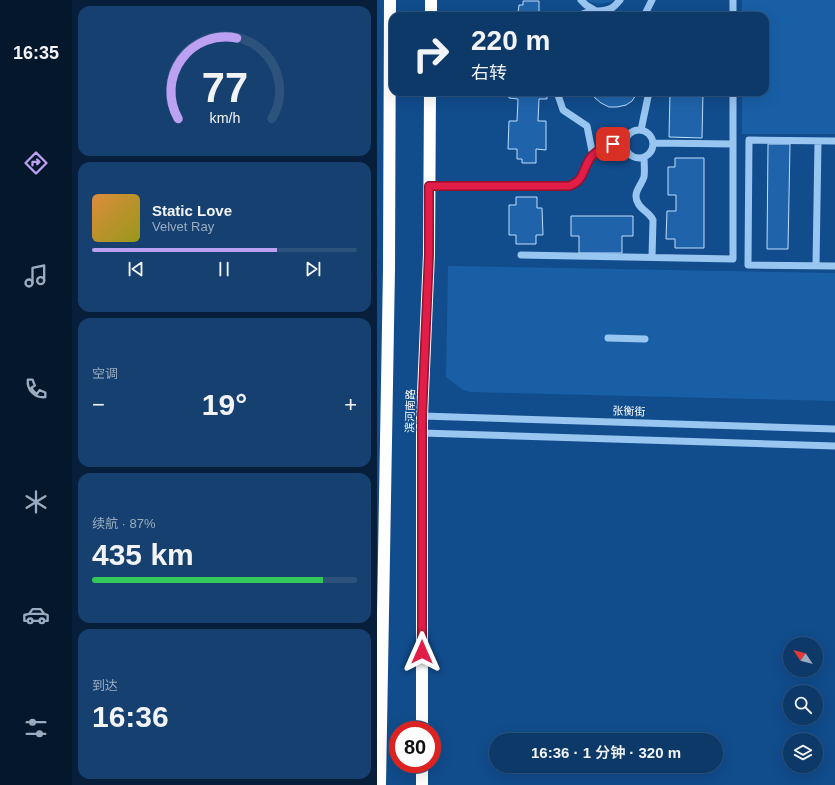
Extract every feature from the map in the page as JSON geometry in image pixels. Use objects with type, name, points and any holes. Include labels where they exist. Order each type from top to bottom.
[{"type":"highway","points":[[390,0],[390,12]]},
{"type":"highway","points":[[431,0],[431,12]]},
{"type":"highway","points":[[380,785],[389,269],[390,96]]},
{"type":"highway","name":"滨河南路","points":[[422,721],[422,416],[429,254],[430,96]]},
{"type":"highway","points":[[422,773],[422,785]]},
{"type":"street","points":[[581,0],[586,5],[607,12]]},
{"type":"street","points":[[585,12],[613,8],[620,0]]},
{"type":"street","points":[[646,12],[652,0]]},
{"type":"street","points":[[733,0],[733,12]]},
{"type":"street","points":[[558,96],[563,110],[587,126],[593,156]]},
{"type":"street","points":[[641,130],[648,96]]},
{"type":"street","points":[[521,255],[733,259],[733,96]]},
{"type":"street","points":[[636,130],[641,130],[649,134],[653,143],[651,151],[644,157],[635,158],[627,152],[625,143],[629,135],[636,130]]},
{"type":"street","points":[[835,141],[749,140],[748,264],[835,266]]},
{"type":"street","points":[[816,266],[818,141]]},
{"type":"street","points":[[429,186],[569,186],[577,183],[584,173],[588,161],[602,148],[613,144],[625,143]]},
{"type":"street","points":[[653,143],[733,144]]},
{"type":"street","points":[[644,157],[644,176],[636,191],[636,201],[641,208],[651,215],[653,220],[652,258]]},
{"type":"street","points":[[609,338],[645,338]]},
{"type":"street","name":"张衡街","points":[[422,416],[835,429]]},
{"type":"street","points":[[423,433],[835,446]]},
{"type":"shaded area","points":[[587,0],[614,0],[600,4]]},
{"type":"shaded area","points":[[742,0],[835,0],[835,134],[742,134],[742,96],[769,96],[769,12],[742,12]]},
{"type":"shaded area","points":[[448,266],[835,273],[835,401],[471,392],[463,390],[446,377]]},
{"type":"building","points":[[523,1],[539,1],[539,12],[518,12],[519,5],[523,5]]},
{"type":"building","points":[[509,96],[547,96],[547,99],[539,99],[538,121],[546,121],[546,150],[536,149],[536,163],[522,163],[522,159],[517,159],[517,149],[508,149],[509,121],[517,121],[518,99],[509,98]]},
{"type":"building","points":[[594,96],[635,96],[632,101],[626,105],[617,107],[609,107]]},
{"type":"building","points":[[670,96],[703,96],[702,138],[669,137]]},
{"type":"building","points":[[768,144],[790,144],[788,249],[767,249]]},
{"type":"building","points":[[675,158],[704,158],[704,248],[675,248],[675,239],[666,239],[667,211],[676,211],[676,195],[668,195],[668,167],[675,167]]},
{"type":"building","points":[[516,197],[537,197],[537,208],[542,208],[543,235],[536,235],[536,244],[516,244],[516,235],[509,235],[509,205],[516,205]]},
{"type":"building","points":[[571,216],[633,216],[633,236],[622,236],[622,253],[579,253],[579,236],[571,236]]},
{"type":"route","points":[[422,652],[422,416],[429,254],[429,186],[569,186],[577,183],[584,173],[588,161],[602,148],[613,144]]}]
